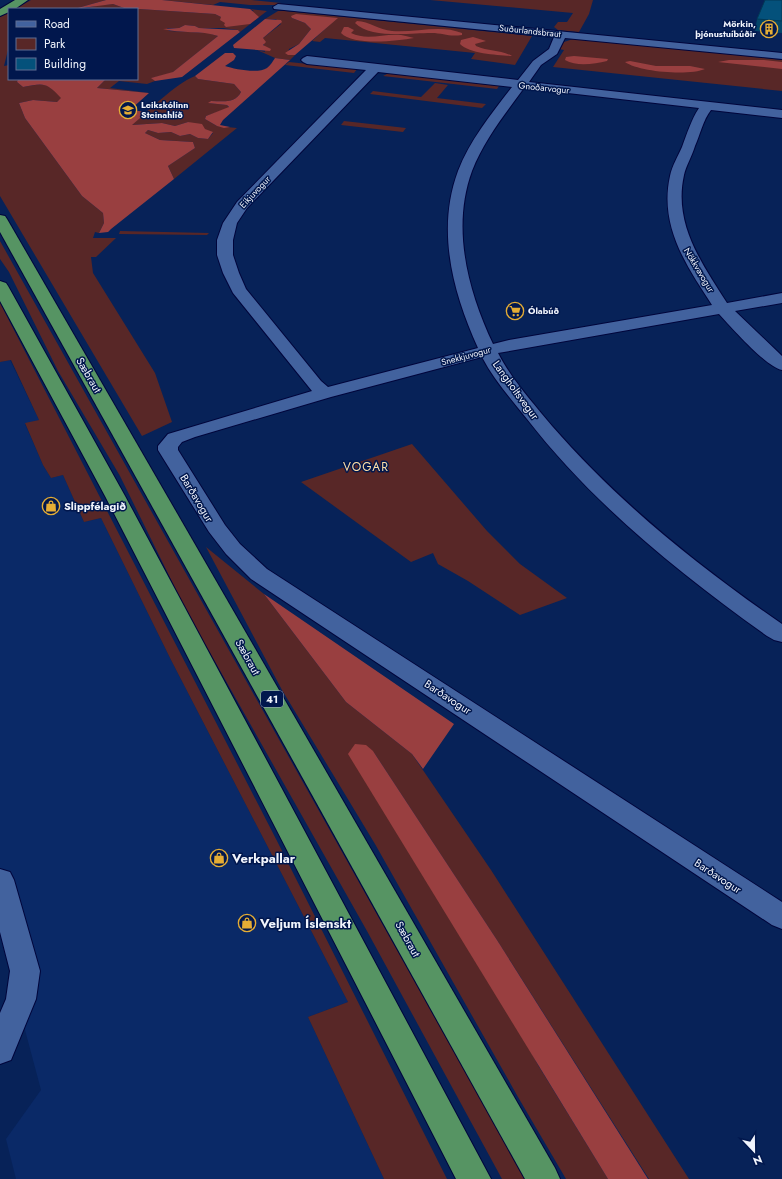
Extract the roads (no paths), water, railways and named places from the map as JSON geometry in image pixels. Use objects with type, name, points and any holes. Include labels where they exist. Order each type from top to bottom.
[{"type":"highway","points":[[0,3],[6,0]]},
{"type":"highway","points":[[9,8],[23,0]]},
{"type":"highway","name":"Sæbraut","points":[[0,219],[543,1179]]},
{"type":"highway","points":[[0,286],[115,496],[474,1179]]},
{"type":"street","name":"Suðurlandsbraut","points":[[278,7],[782,56]]},
{"type":"street","name":"Langholtsvegur","points":[[540,52],[546,58],[555,51],[560,34]]},
{"type":"street","name":"Langholtsvegur","points":[[560,34],[540,52],[521,85],[473,152],[464,176],[455,211],[459,266],[473,318],[497,366],[527,408],[558,445],[591,480],[627,515],[684,564],[782,635]]},
{"type":"street","name":"Gnoðarvogur","points":[[307,60],[782,114]]},
{"type":"street","name":"Eikjuvogur","points":[[324,393],[315,384],[239,290],[225,255],[225,240],[230,223],[242,205],[375,68]]},
{"type":"street","name":"Nökkvavogur","points":[[707,106],[702,113],[677,175],[675,204],[676,217],[684,244],[692,261],[722,308],[782,365]]},
{"type":"street","name":"Snekkjuvogur","points":[[180,436],[324,393],[509,345],[782,298]]},
{"type":"street","name":"Barðavogur","points":[[180,436],[171,441],[168,446],[168,450],[216,528],[233,548],[259,574],[782,917]]},
{"type":"street","points":[[0,880],[25,971],[21,999],[0,1050]]},
{"type":"place","name":"Mörkin, þjónustuíbúðir","points":[[769,29]]},
{"type":"place","name":"Leikskólinn Steinahlíð","points":[[128,110]]},
{"type":"place","name":"Ólabúð","points":[[515,311]]},
{"type":"place","name":"Slippfélagið","points":[[51,506]]},
{"type":"place","name":"Verkpallar","points":[[219,858]]},
{"type":"place","name":"Veljum Íslenskt","points":[[247,923]]},
{"type":"district","name":"VOGAR","points":[[366,467]]}]
